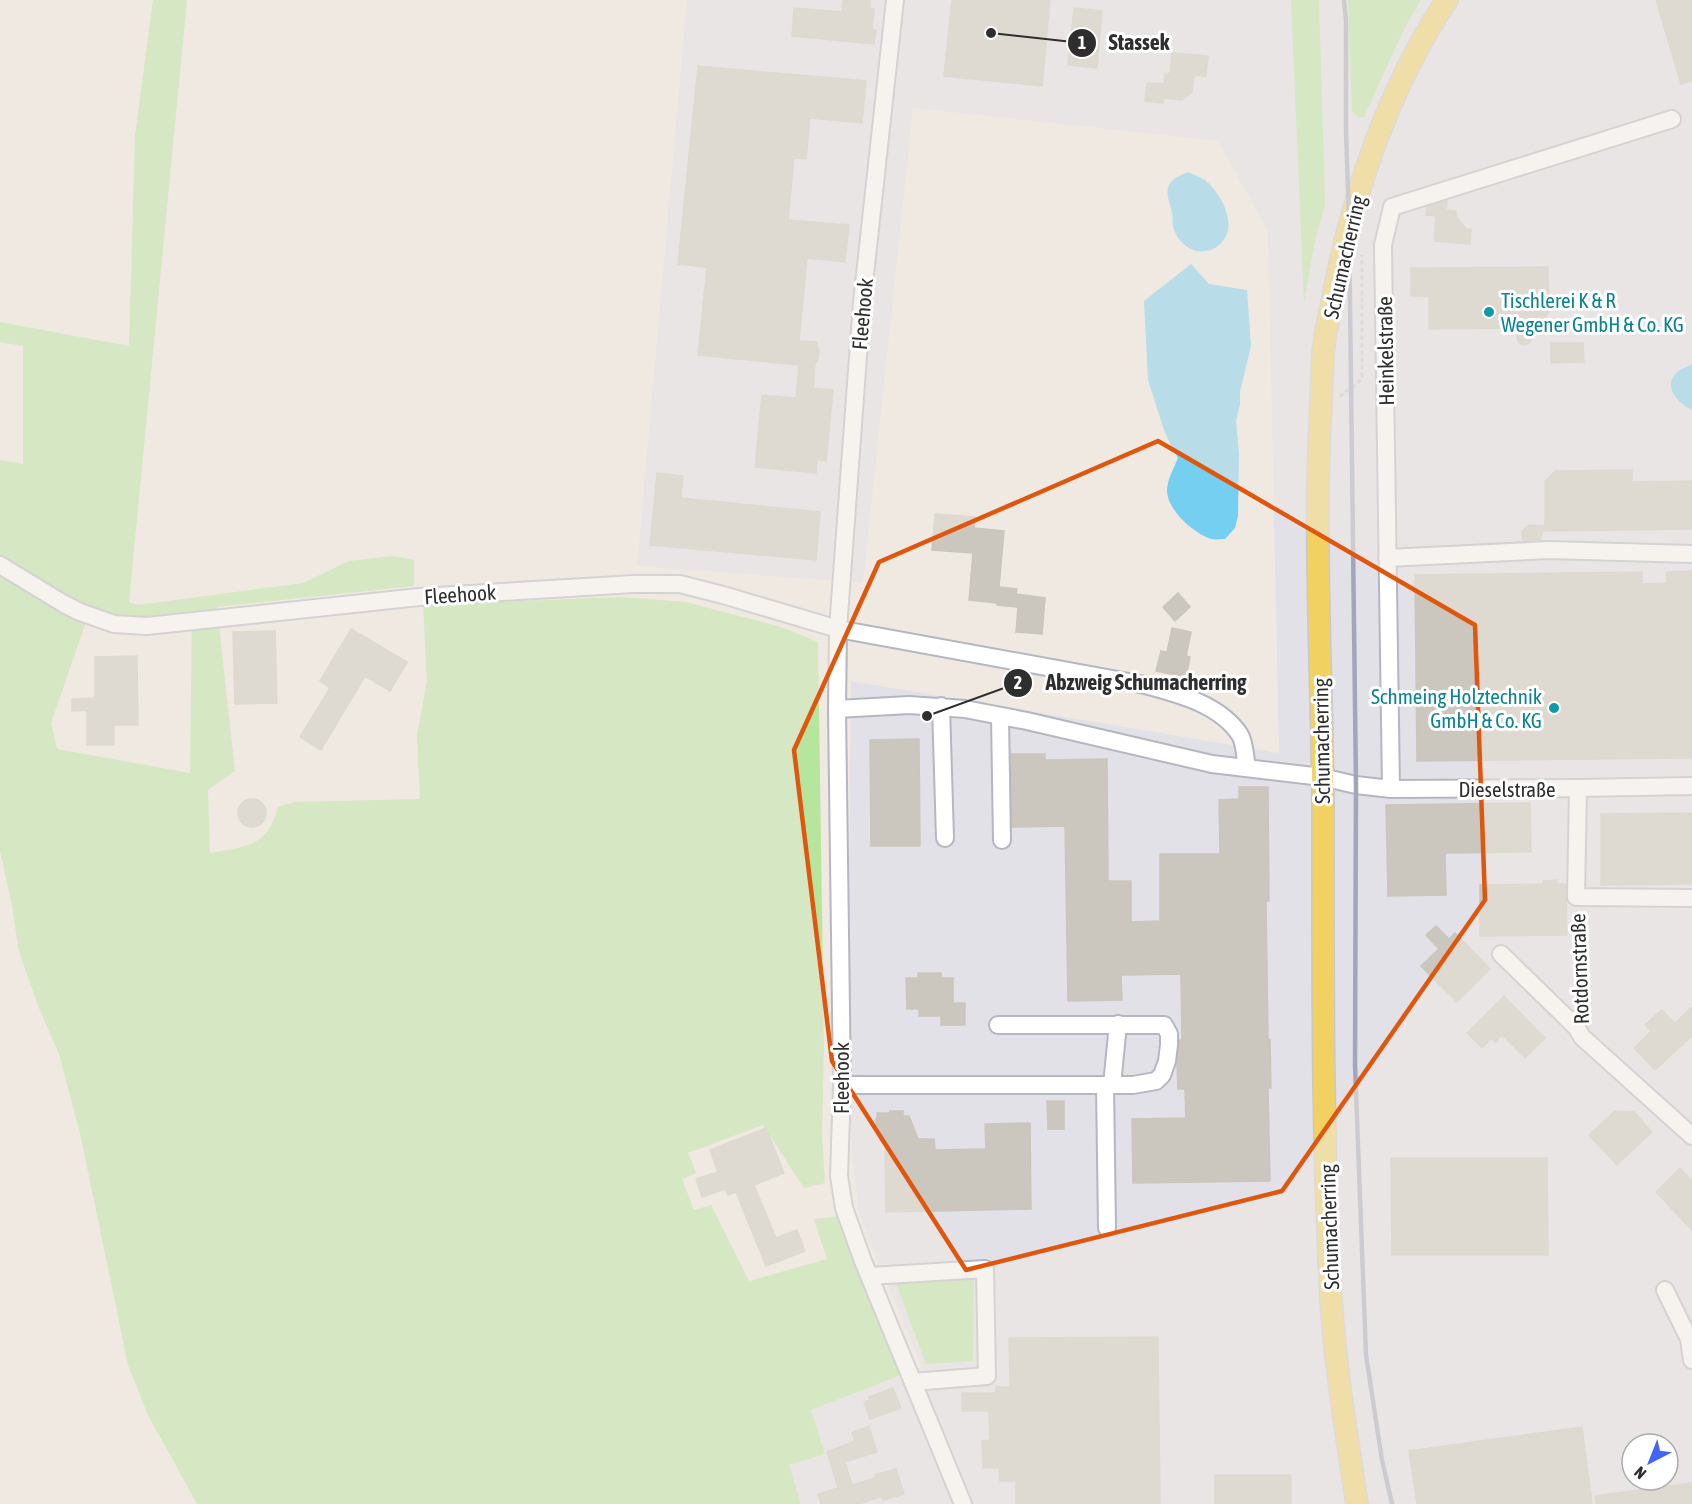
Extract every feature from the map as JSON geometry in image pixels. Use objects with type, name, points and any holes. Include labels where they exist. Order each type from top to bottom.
[{"type":"main road","name":"Schumacherring","points":[[1357,1504],[1342,1404],[1331,1301],[1323,1032],[1323,777],[1318,588],[1319,456],[1324,345],[1349,221],[1368,163],[1400,86],[1426,34],[1447,0]]},
{"type":"street","name":"Fleehook","points":[[896,0],[862,302],[838,629],[842,1085],[839,1176],[844,1208],[963,1504]]},
{"type":"street","name":"Heinkelstraße","points":[[1391,789],[1387,558],[1394,512],[1383,244],[1392,207],[1672,119]]},
{"type":"street","points":[[1387,558],[1549,549],[1692,554]]},
{"type":"street","name":"Fleehook","points":[[0,565],[64,604],[114,624],[147,626],[419,597],[634,584],[680,584],[838,629]]},
{"type":"street","points":[[838,629],[1145,685],[1184,696],[1219,713],[1241,736],[1247,768]]},
{"type":"street","name":"Dieselstraße","points":[[837,709],[909,705],[965,709],[1212,764],[1323,777],[1356,785],[1391,789],[1692,786]]},
{"type":"street","points":[[941,706],[945,838]]},
{"type":"street","points":[[1000,716],[1002,840]]},
{"type":"street","name":"Rotdornstraße","points":[[1576,897],[1578,788]]},
{"type":"street","points":[[1576,897],[1692,898]]},
{"type":"street","points":[[1501,954],[1577,1024]]},
{"type":"street","points":[[1107,1228],[1109,1085],[1118,1024]]},
{"type":"street","name":"Rotdornstraße","points":[[1577,1024],[1582,1037],[1692,1136]]},
{"type":"street","points":[[842,1085],[1133,1085],[1156,1081],[1162,1075],[1167,1061],[1169,1034],[1164,1025],[998,1025]]},
{"type":"street","points":[[870,1276],[985,1269],[987,1376],[913,1382]]},
{"type":"street","points":[[1665,1290],[1689,1339],[1692,1360]]},
{"type":"path","points":[[1340,396],[1362,378],[1363,246]]},
{"type":"path","name":"Rotdornstraße","points":[[1576,897],[1577,1024]]},
{"type":"highlighted area","points":[[1158,441],[1475,625],[1485,900],[1282,1191],[966,1270],[832,1061],[794,750],[879,562]]},
{"type":"shaded area","points":[[687,0],[1692,0],[1692,1504],[801,1504],[788,1465],[825,1454],[811,1410],[922,1367],[859,1214],[852,1156],[847,1068],[851,681],[1279,753],[1268,231],[1218,141],[913,108],[863,583],[637,566]]},
{"type":"green space","points":[[153,0],[187,0],[129,602],[138,605],[303,583],[349,561],[392,556],[414,560],[414,586],[217,607],[235,771],[208,790],[210,853],[254,843],[268,831],[278,807],[295,802],[420,799],[417,735],[427,680],[423,605],[620,597],[686,602],[781,627],[818,642],[824,1049],[822,1135],[825,1183],[804,1188],[763,1125],[688,1153],[696,1173],[682,1179],[694,1210],[711,1205],[749,1281],[827,1259],[814,1219],[840,1216],[906,1373],[811,1410],[825,1454],[789,1465],[801,1504],[197,1504],[148,1415],[128,1365],[80,1133],[59,1054],[39,1008],[19,952],[0,851],[0,570],[86,622],[51,723],[57,749],[190,773],[192,611],[123,619],[87,609],[0,558],[0,460],[23,464],[23,346],[0,342],[0,322],[129,346],[135,136]]},
{"type":"green space","points":[[1291,0],[1319,0],[1325,205],[1315,241],[1304,303]]},
{"type":"green space","points":[[1348,0],[1421,0],[1405,27],[1364,117],[1358,117],[1352,111]]},
{"type":"green space","points":[[974,1278],[973,1361],[926,1364],[895,1280]]},
{"type":"water","points":[[1188,172],[1205,180],[1211,186],[1226,211],[1228,230],[1225,238],[1219,245],[1205,251],[1191,249],[1185,245],[1173,226],[1168,188],[1175,179]]},
{"type":"water","points":[[1191,264],[1209,284],[1247,290],[1251,346],[1236,421],[1239,454],[1238,516],[1235,528],[1225,539],[1211,539],[1196,531],[1182,519],[1171,504],[1167,489],[1178,458],[1164,430],[1148,380],[1144,301]]},
{"type":"water","points":[[1692,364],[1692,410],[1678,400],[1671,385],[1677,372]]},
{"type":"building","points":[[843,0],[870,0],[870,9],[874,9],[872,30],[876,30],[874,44],[792,36],[794,8],[842,12]]},
{"type":"building","points":[[952,0],[1050,0],[1042,86],[944,76]]},
{"type":"building","points":[[1656,0],[1692,0],[1692,81],[1681,84]]},
{"type":"building","points":[[1074,8],[1102,11],[1097,68],[1068,65]]},
{"type":"building","points":[[1172,53],[1208,56],[1206,77],[1194,75],[1192,92],[1182,100],[1163,98],[1163,103],[1145,101],[1147,83],[1164,84],[1165,73],[1170,74]]},
{"type":"building","points":[[698,66],[866,81],[862,123],[810,118],[806,159],[794,158],[788,220],[849,225],[845,262],[807,258],[799,341],[816,342],[819,350],[813,388],[833,390],[826,461],[817,460],[816,473],[755,467],[762,395],[796,398],[799,365],[698,355],[707,267],[678,264]]},
{"type":"building","points":[[1447,201],[1446,210],[1456,211],[1456,216],[1466,229],[1471,229],[1470,244],[1434,241],[1436,216],[1426,215],[1427,207]]},
{"type":"building","name":"Tischlerei K & R Wegener GmbH & Co. KG","points":[[1548,267],[1549,312],[1526,345],[1518,342],[1516,328],[1429,329],[1429,296],[1411,296],[1411,268]]},
{"type":"building","points":[[1551,343],[1583,343],[1584,362],[1551,363]]},
{"type":"building","points":[[1632,470],[1632,482],[1692,481],[1692,529],[1545,531],[1545,481],[1555,471]]},
{"type":"building","points":[[657,473],[683,476],[681,498],[820,512],[816,560],[650,545]]},
{"type":"building","points":[[935,514],[975,517],[974,528],[1004,531],[999,587],[1017,589],[1016,594],[1045,598],[1042,634],[1016,632],[1018,607],[969,600],[973,553],[932,550]]},
{"type":"building","points":[[1529,525],[1545,526],[1540,540],[1523,540],[1522,531]]},
{"type":"building","points":[[1692,571],[1692,758],[1417,761],[1415,575],[1642,572],[1642,584],[1667,583],[1666,572]]},
{"type":"building","points":[[1178,593],[1190,607],[1175,621],[1163,607]]},
{"type":"building","points":[[1172,628],[1191,632],[1186,656],[1190,657],[1186,677],[1156,671],[1161,651],[1167,652]]},
{"type":"building","points":[[351,629],[407,662],[390,691],[365,676],[321,750],[300,737],[330,688],[320,681]]},
{"type":"building","points":[[275,631],[277,703],[235,704],[233,632]]},
{"type":"building","points":[[137,656],[138,725],[114,725],[114,745],[87,745],[87,710],[72,711],[72,699],[95,698],[95,657]]},
{"type":"building","points":[[919,739],[920,846],[871,846],[870,740]]},
{"type":"building","points":[[1011,754],[1045,754],[1045,760],[1107,759],[1108,881],[1131,881],[1131,922],[1160,921],[1160,854],[1220,854],[1219,800],[1239,799],[1239,787],[1268,787],[1269,901],[1266,901],[1271,1088],[1268,1088],[1270,1181],[1133,1183],[1132,1119],[1186,1118],[1185,1089],[1178,1089],[1177,1063],[1179,1040],[1182,1040],[1181,974],[1121,975],[1122,1000],[1068,1001],[1065,826],[1012,827]]},
{"type":"building","points":[[252,799],[262,803],[266,813],[262,823],[252,827],[242,823],[238,813],[242,803]]},
{"type":"building","points":[[1530,803],[1531,852],[1445,853],[1446,895],[1388,896],[1386,805]]},
{"type":"building","points":[[1692,813],[1692,884],[1601,885],[1601,814]]},
{"type":"building","points":[[1557,880],[1557,884],[1566,884],[1567,935],[1480,936],[1480,885],[1543,884],[1543,881]]},
{"type":"building","points":[[1436,926],[1449,939],[1455,933],[1490,969],[1457,1002],[1421,966],[1439,949],[1426,935]]},
{"type":"building","points":[[918,973],[941,973],[941,978],[953,978],[953,1003],[965,1003],[965,1025],[941,1025],[941,1016],[919,1016],[919,1009],[907,1009],[906,978],[918,978]]},
{"type":"building","points":[[1504,996],[1545,1038],[1525,1058],[1502,1035],[1495,1042],[1492,1038],[1482,1048],[1467,1033]]},
{"type":"building","points":[[1692,1007],[1692,1036],[1655,1070],[1634,1048],[1651,1031],[1645,1025],[1662,1010],[1675,1023]]},
{"type":"building","points":[[1047,1101],[1064,1101],[1064,1129],[1048,1129]]},
{"type":"building","points":[[890,1111],[903,1111],[903,1116],[909,1116],[918,1139],[934,1139],[935,1150],[986,1149],[985,1124],[1030,1123],[1031,1209],[886,1212],[885,1141],[880,1141],[880,1130],[876,1130],[876,1119],[877,1113],[890,1113]]},
{"type":"building","points":[[1615,1111],[1634,1112],[1652,1132],[1617,1165],[1589,1135]]},
{"type":"building","points":[[766,1128],[784,1173],[754,1185],[776,1238],[797,1230],[805,1251],[766,1266],[736,1192],[728,1195],[725,1189],[702,1197],[696,1179],[718,1172],[710,1150]]},
{"type":"building","points":[[1391,1158],[1547,1158],[1548,1255],[1392,1255]]},
{"type":"building","points":[[1680,1168],[1692,1181],[1692,1230],[1656,1192]]},
{"type":"building","points":[[1158,1337],[1160,1504],[1016,1504],[1016,1481],[1000,1481],[999,1468],[983,1468],[982,1441],[990,1440],[989,1411],[962,1411],[962,1393],[996,1393],[996,1387],[1010,1387],[1009,1338]]},
{"type":"building","points":[[893,1388],[901,1408],[870,1419],[864,1402],[870,1400],[869,1397]]},
{"type":"building","points":[[869,1426],[877,1452],[845,1462],[852,1485],[896,1469],[904,1494],[883,1500],[882,1496],[859,1504],[821,1504],[818,1494],[838,1488],[827,1452],[855,1441],[852,1433]]},
{"type":"building","points":[[1582,1427],[1592,1504],[1417,1504],[1409,1451]]},
{"type":"building","points":[[1215,1475],[1291,1475],[1291,1504],[1215,1504]]},
{"type":"building","points":[[1692,1483],[1692,1504],[1596,1504],[1595,1496],[1625,1492],[1680,1492],[1680,1485]]},
{"type":"railway","points":[[1344,0],[1356,785],[1355,1065],[1366,1355],[1382,1460],[1392,1504]]},
{"type":"place","name":"Stassek","points":[[991,33]]},
{"type":"place","name":"Tischlerei K & R Wegener GmbH & Co. KG","points":[[1489,312]]},
{"type":"place","name":"Schmeing Holztechnik GmbH & Co. KG","points":[[1554,708]]},
{"type":"place","name":"Abzweig Schumacherring","points":[[927,716]]}]
